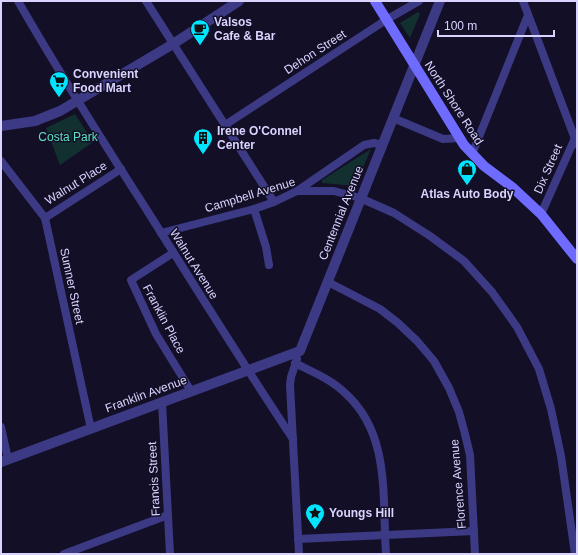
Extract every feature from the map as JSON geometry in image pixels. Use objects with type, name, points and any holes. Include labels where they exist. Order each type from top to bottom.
[{"type":"main road","name":"North Shore Road","points":[[375,1],[459,138],[484,166],[512,187],[541,214],[577,259]]},
{"type":"street","name":"Walnut Avenue","points":[[18,1],[120,170],[247,370],[293,439]]},
{"type":"street","points":[[146,1],[274,202]]},
{"type":"street","points":[[1,126],[21,124],[41,119],[78,101],[173,44],[239,1]]},
{"type":"street","name":"Dehon Street","points":[[225,125],[386,20],[419,1]]},
{"type":"street","name":"Centennial Avenue","points":[[293,439],[290,385],[295,363],[440,1]]},
{"type":"street","points":[[523,1],[576,139]]},
{"type":"street","points":[[472,154],[528,15]]},
{"type":"street","points":[[393,118],[443,139],[459,138]]},
{"type":"street","name":"Dix Street","points":[[541,214],[576,139]]},
{"type":"street","points":[[297,191],[364,146],[374,143],[383,145]]},
{"type":"street","name":"Sumner Street","points":[[1,161],[45,218],[91,429]]},
{"type":"street","name":"Walnut Place","points":[[45,218],[120,170]]},
{"type":"street","name":"Campbell Avenue","points":[[161,233],[254,209],[274,202],[297,191],[334,190],[360,198],[394,212],[464,261],[492,292],[517,327],[539,369],[551,409],[561,456],[575,554]]},
{"type":"street","points":[[254,209],[266,247],[268,264]]},
{"type":"street","name":"Franklin Place","points":[[173,253],[131,280],[156,334],[191,391]]},
{"type":"street","name":"Florence Avenue","points":[[328,282],[380,308],[417,341],[434,361],[449,388],[459,412],[470,456],[475,554]]},
{"type":"street","name":"Franklin Avenue","points":[[5,461],[300,351]]},
{"type":"street","points":[[295,363],[318,374],[341,389],[356,404],[366,419],[377,446],[382,469],[386,554]]},
{"type":"street","name":"Francis Street","points":[[162,402],[170,554]]},
{"type":"street","points":[[1,427],[5,461]]},
{"type":"street","points":[[293,439],[299,554]]},
{"type":"street","points":[[64,554],[168,515]]},
{"type":"street","points":[[298,539],[474,531]]},
{"type":"green space","points":[[418,12],[420,14],[410,38],[400,23]]},
{"type":"green space","name":"Costa Park","points":[[75,114],[93,142],[60,165],[46,128]]},
{"type":"green space","points":[[371,149],[355,186],[322,183],[322,180]]},
{"type":"place","name":"Valsos Cafe & Bar","points":[[200,46]]},
{"type":"place","name":"Convenient Food Mart","points":[[59,98]]},
{"type":"place","name":"Irene O'Connel Center","points":[[203,155]]},
{"type":"place","name":"Atlas Auto Body","points":[[467,186]]},
{"type":"place","name":"Youngs Hill","points":[[315,530]]}]
